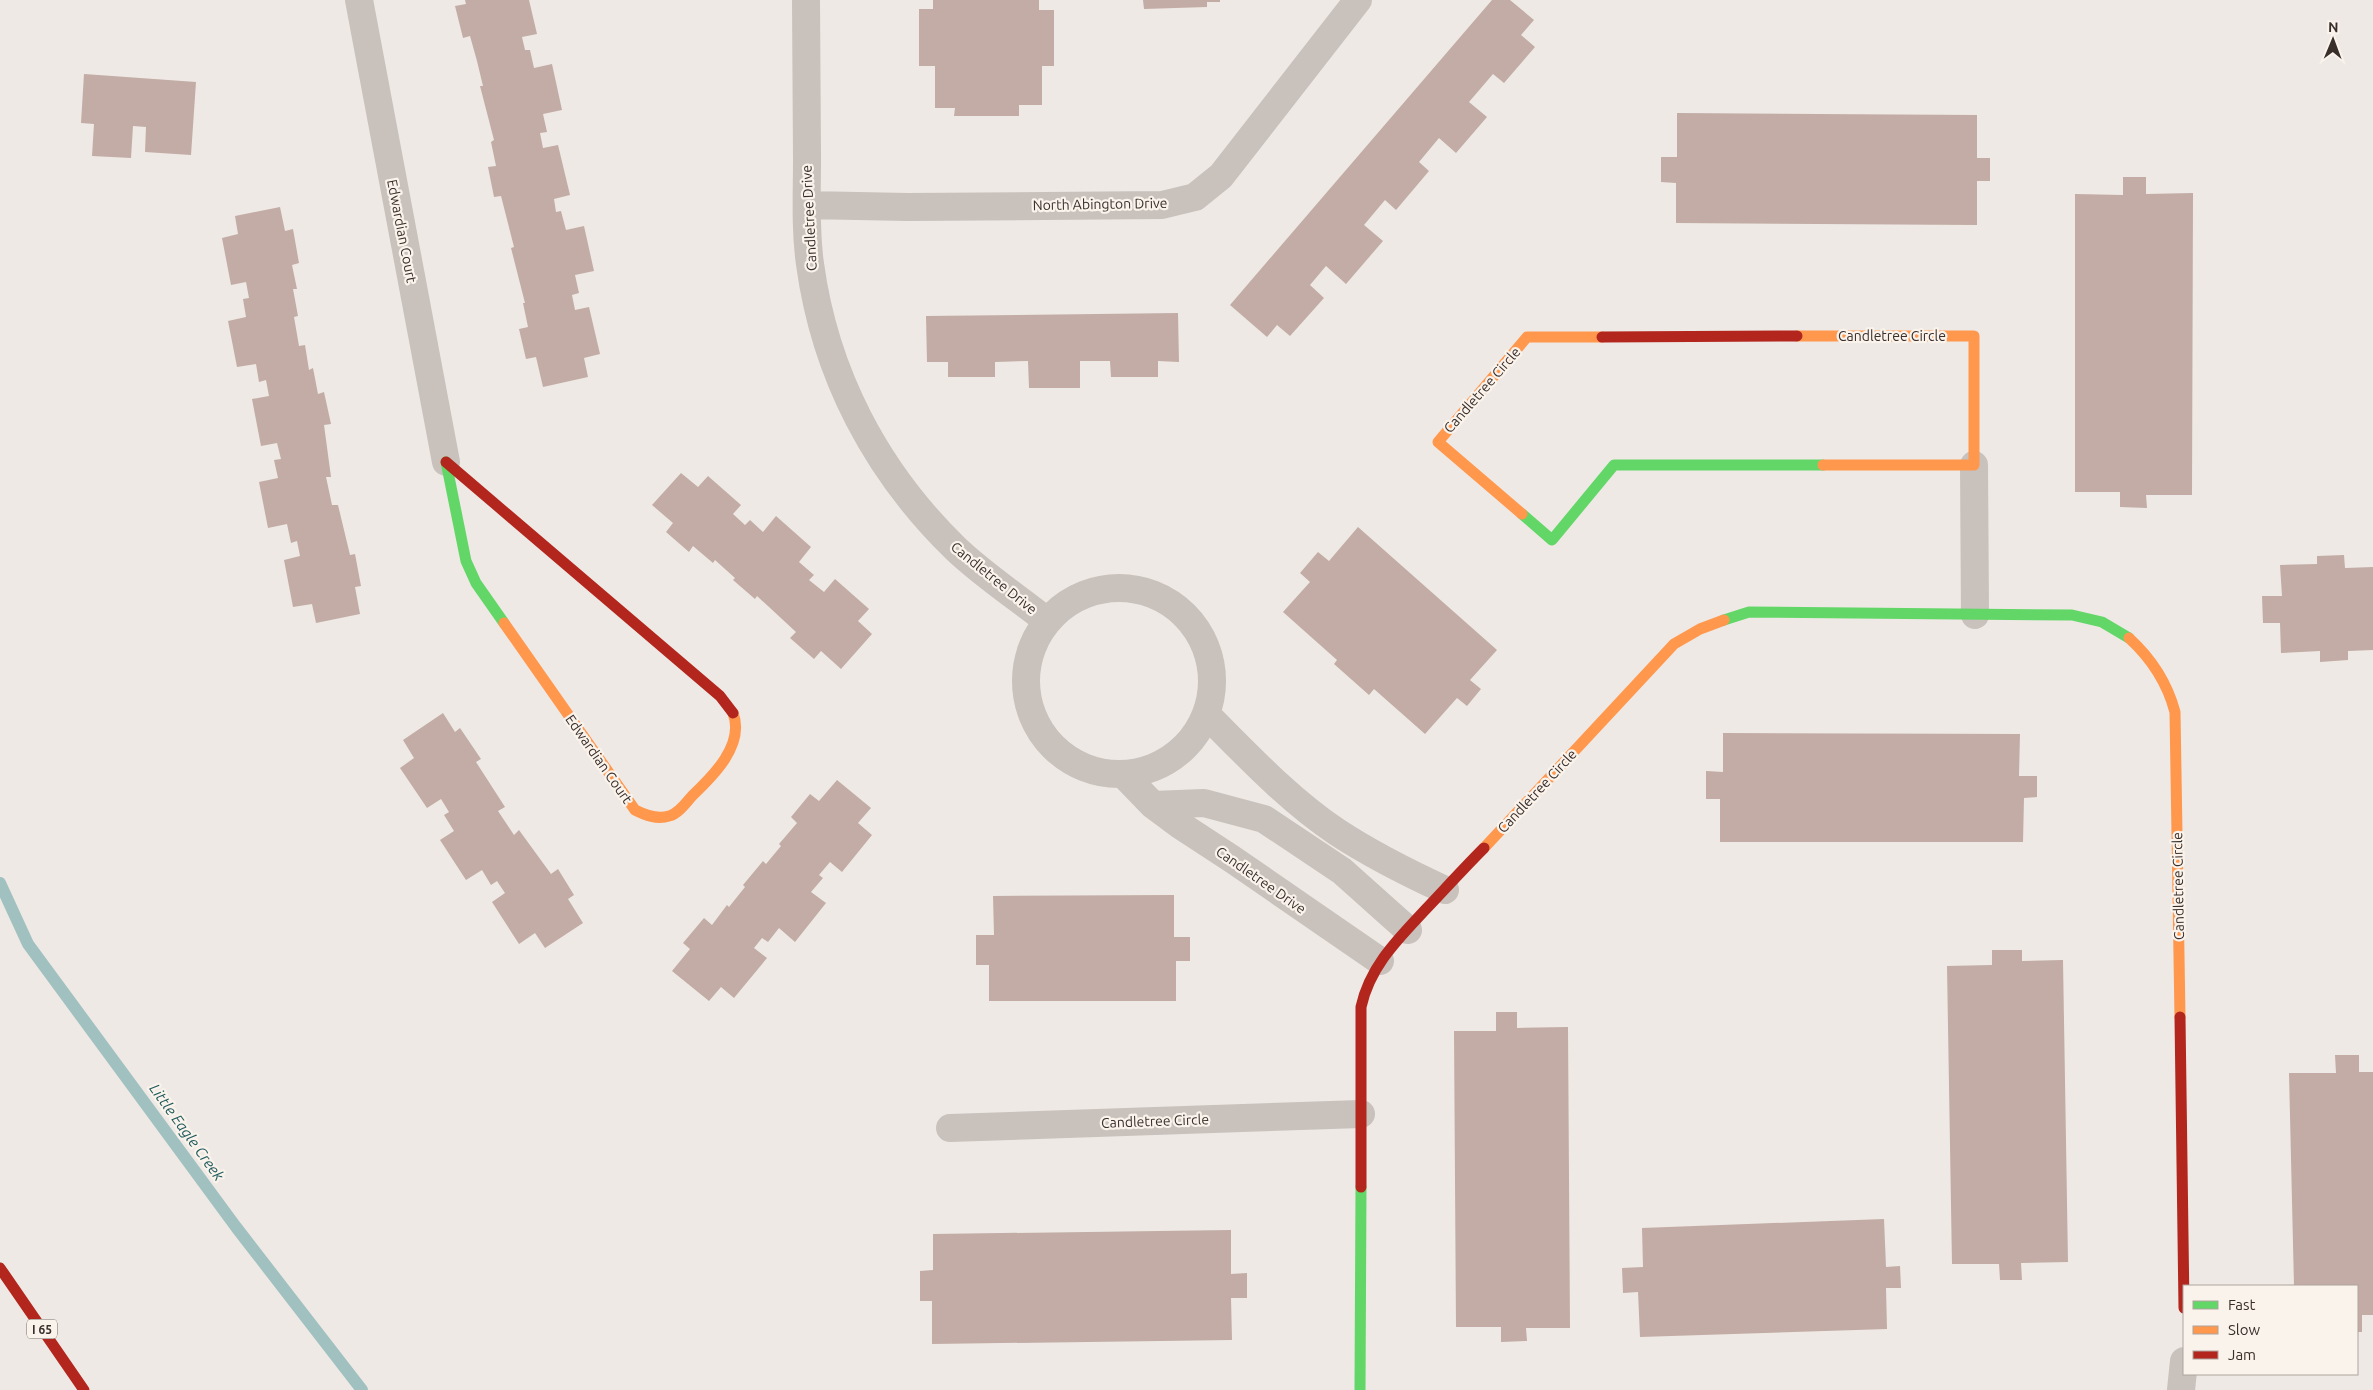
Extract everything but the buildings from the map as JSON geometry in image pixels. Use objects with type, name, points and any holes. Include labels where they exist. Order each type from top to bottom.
[{"type":"main road","name":"Candletree Circle","points":[[1974,336],[1974,465],[1614,465],[1552,540],[1438,442],[1527,337],[1974,336]]},
{"type":"main road","name":"Edwardian Court","points":[[446,462],[720,696],[731,709],[737,730],[732,748],[675,814],[669,817],[649,817],[635,810],[476,583],[464,553],[446,462]]},
{"type":"main road","name":"Candletree Circle","points":[[1360,1390],[1361,1007],[1366,986],[1380,961],[1674,644],[1691,632],[1709,624],[1749,612],[1975,615],[2072,614],[2115,628],[2140,647],[2158,672],[2172,697],[2175,722],[2184,1285]]},
{"type":"main road","name":"I 65","points":[[0,1268],[84,1390]]},
{"type":"street","name":"Edwardian Court","points":[[359,0],[446,462]]},
{"type":"street","name":"Candletree Drive","points":[[806,0],[807,205],[810,264],[826,341],[854,412],[872,445],[905,492],[956,549],[1047,621]]},
{"type":"street","name":"North Abington Drive","points":[[807,205],[908,207],[1162,205],[1188,199],[1200,194],[1221,176],[1358,0]]},
{"type":"street","name":"Candletree Circle","points":[[1974,465],[1975,615]]},
{"type":"street","name":"Candletree Drive","points":[[1130,588],[1160,596],[1185,614],[1204,639],[1212,668],[1212,700],[1206,714],[1201,728],[1181,752],[1155,768],[1124,775],[1093,772],[1065,758],[1043,737],[1029,709],[1025,678],[1031,648],[1047,621],[1070,601],[1099,589],[1130,588]]},
{"type":"street","points":[[1206,714],[1284,790],[1336,831],[1390,864],[1445,890]]},
{"type":"street","name":"Candletree Drive","points":[[1124,775],[1153,805],[1380,961]]},
{"type":"street","points":[[1153,805],[1204,803],[1264,819],[1342,871],[1408,930]]},
{"type":"street","name":"Candletree Circle","points":[[950,1128],[1361,1114]]},
{"type":"street","points":[[2181,1390],[2183,1371]]},
{"type":"waterway","name":"Little Eagle Creek","points":[[0,883],[28,944],[236,1227],[362,1390]]},
{"type":"traffic: fast","points":[[446,462],[466,561],[476,583],[504,623]]},
{"type":"traffic: fast","points":[[1522,514],[1552,540],[1614,465],[1823,465]]},
{"type":"traffic: fast","points":[[1724,620],[1749,612],[2072,615],[2102,622],[2129,638]]},
{"type":"traffic: fast","points":[[1360,1390],[1361,1187]]},
{"type":"traffic: slow","points":[[1797,336],[1974,336]]},
{"type":"traffic: slow","points":[[1823,465],[1974,465],[1974,336]]},
{"type":"traffic: slow","points":[[1522,514],[1438,442],[1527,337],[1602,337]]},
{"type":"traffic: slow","points":[[1484,848],[1674,644],[1700,629],[1724,620]]},
{"type":"traffic: slow","points":[[504,623],[635,810],[643,814],[665,817],[676,813],[709,779],[731,748],[735,737],[736,725],[733,713]]},
{"type":"traffic: slow","points":[[2129,638],[2145,654],[2158,672],[2168,691],[2175,712],[2180,1017]]},
{"type":"traffic: jam","points":[[1602,337],[1797,336]]},
{"type":"traffic: jam","points":[[446,462],[720,696],[733,713]]},
{"type":"traffic: jam","points":[[1361,1187],[1361,1007],[1365,992],[1386,954],[1484,848]]},
{"type":"traffic: jam","points":[[2180,1017],[2184,1285]]},
{"type":"traffic: jam","points":[[0,1268],[84,1390]]}]
